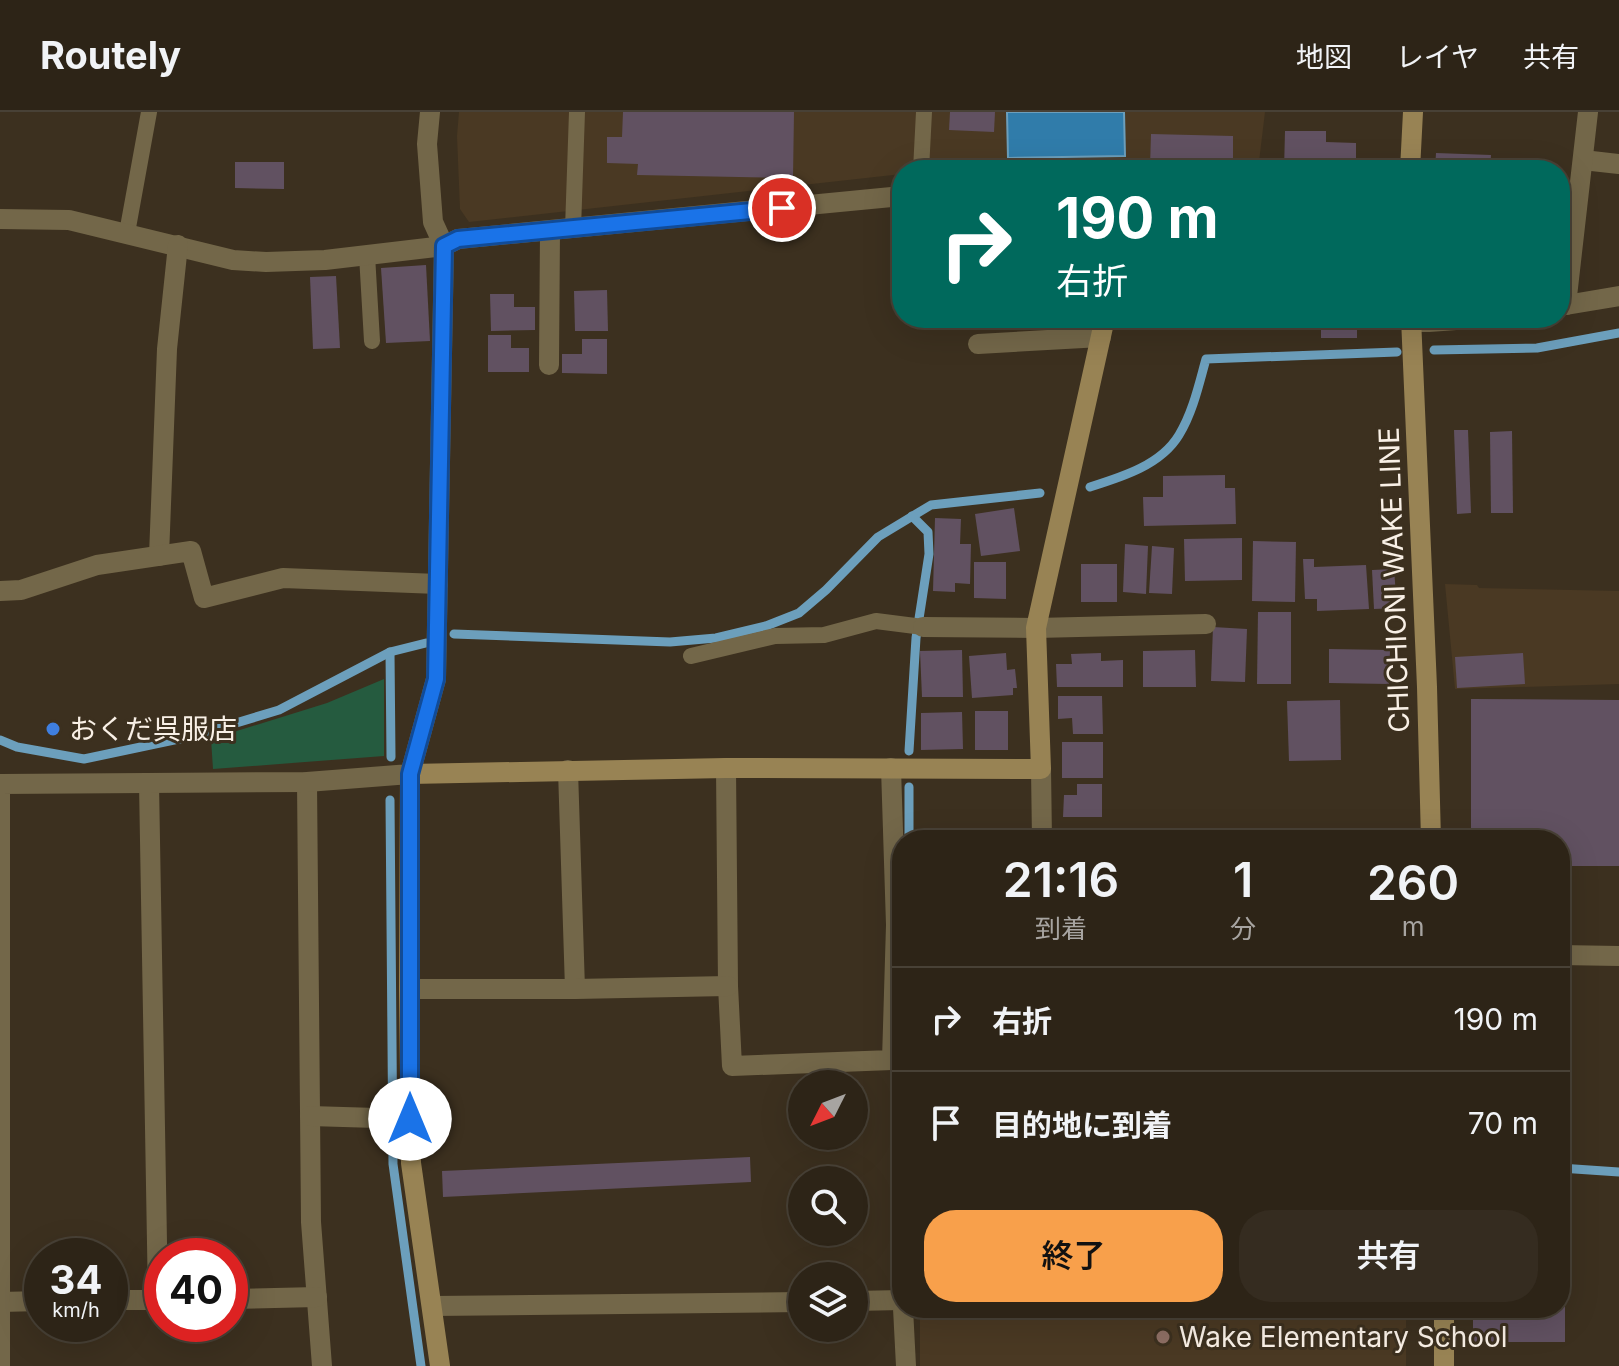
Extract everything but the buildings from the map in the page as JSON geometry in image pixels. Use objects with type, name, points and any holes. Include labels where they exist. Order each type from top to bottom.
[{"type":"street","points":[[430,112],[427,144],[433,222],[444,246],[436,679],[410,774],[409,989],[399,1119],[411,1163],[440,1366]]},
{"type":"street","points":[[1411,160],[1413,112]]},
{"type":"street","points":[[1570,255],[1588,112]]},
{"type":"street","points":[[1583,160],[1619,164]]},
{"type":"street","points":[[0,219],[69,220],[233,260],[266,262],[325,260],[444,246],[458,239],[892,197]]},
{"type":"street","points":[[549,365],[550,231]]},
{"type":"street","points":[[159,556],[167,349],[178,245]]},
{"type":"street","points":[[1570,305],[1619,296]]},
{"type":"street","points":[[978,344],[1096,328]]},
{"type":"street","points":[[1042,830],[1036,628],[1103,328]]},
{"type":"street","name":"CHICHIONI WAKE LINE","points":[[1411,328],[1431,830]]},
{"type":"street","points":[[0,591],[21,590],[97,565],[191,551],[204,598],[283,578],[438,584]]},
{"type":"street","points":[[918,627],[1206,624]]},
{"type":"street","points":[[726,768],[732,1066],[819,1063],[892,1056]]},
{"type":"street","points":[[891,768],[895,830]]},
{"type":"street","points":[[0,1366],[0,784],[307,782],[410,774],[568,770],[1041,769]]},
{"type":"street","points":[[568,770],[575,989]]},
{"type":"street","points":[[307,782],[311,1222],[322,1366]]},
{"type":"street","points":[[149,783],[159,1238]]},
{"type":"street","points":[[1570,955],[1619,956]]},
{"type":"street","points":[[409,989],[728,986]]},
{"type":"street","points":[[819,1063],[819,1070]]},
{"type":"street","points":[[310,1116],[399,1119]]},
{"type":"street","points":[[248,1299],[317,1297]]},
{"type":"street","points":[[868,1301],[892,1300]]},
{"type":"street","points":[[0,1302],[24,1301]]},
{"type":"street","points":[[432,1306],[788,1302]]},
{"type":"street","points":[[904,1318],[906,1366]]},
{"type":"street","points":[[1444,1318],[1444,1366]]},
{"type":"lane","points":[[127,233],[149,112]]},
{"type":"lane","points":[[573,229],[577,112]]},
{"type":"lane","points":[[922,160],[924,112]]},
{"type":"lane","points":[[367,255],[372,341]]},
{"type":"lane","points":[[691,656],[775,636],[824,635],[876,621],[918,627]]},
{"type":"shaded area","points":[[459,112],[1265,112],[1259,160],[892,160],[892,175],[469,222],[460,209]]},
{"type":"shaded area","points":[[1445,584],[1477,585],[1479,588],[1619,591],[1619,684],[1455,689]]},
{"type":"shaded area","name":"Wake Elementary School","points":[[920,1318],[1406,1318],[1406,1366],[920,1366]]},
{"type":"green space","points":[[384,679],[384,756],[213,769],[211,739],[327,703]]},
{"type":"water","points":[[1007,112],[1124,112],[1125,156],[1008,158]]},
{"type":"waterway","points":[[1434,350],[1537,348],[1619,333]]},
{"type":"waterway","points":[[1090,487],[1140,468],[1171,445],[1188,417],[1206,359],[1397,352]]},
{"type":"waterway","points":[[454,634],[670,642],[716,638],[766,626],[799,613],[878,537],[931,505],[1040,493]]},
{"type":"waterway","points":[[909,751],[916,638],[929,554],[928,532],[912,516]]},
{"type":"waterway","points":[[0,740],[17,747],[84,759],[193,736],[279,710],[390,652],[426,643]]},
{"type":"waterway","points":[[390,652],[391,757]]},
{"type":"waterway","points":[[909,787],[909,830]]},
{"type":"waterway","points":[[390,800],[393,1164],[421,1366]]},
{"type":"waterway","points":[[1570,1169],[1619,1172]]},
{"type":"place","name":"おくだ呉服店","points":[[53,729]]},
{"type":"place","name":"Wake Elementary School","points":[[1163,1337]]},
{"type":"route","points":[[410,1119],[410,774],[436,679],[444,246],[458,239],[782,208]]}]
